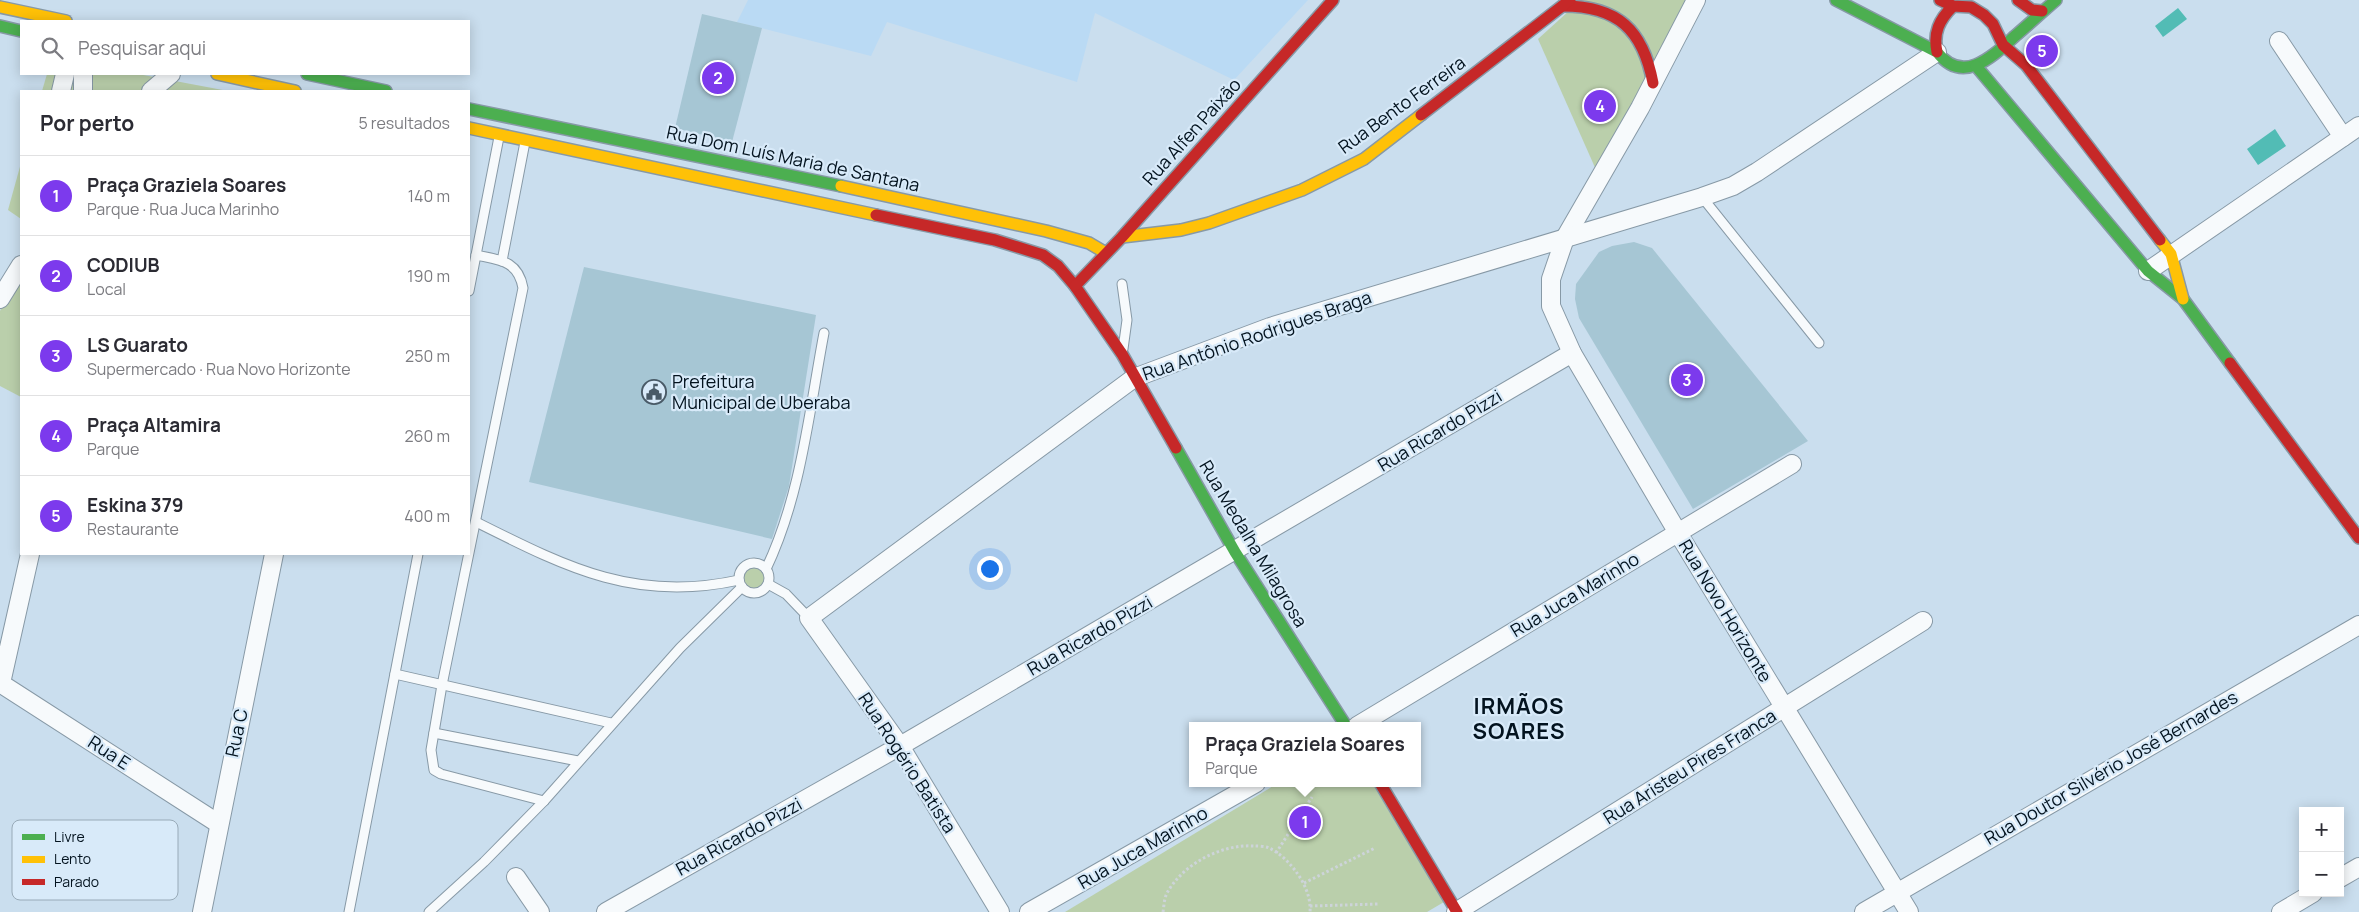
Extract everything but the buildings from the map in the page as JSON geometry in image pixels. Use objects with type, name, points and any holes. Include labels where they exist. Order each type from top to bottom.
[{"type":"street","name":"Rua Alfen Paixão","points":[[1075,286],[1122,237],[1333,0]]},
{"type":"street","points":[[1565,238],[1591,197],[1696,0]]},
{"type":"street","points":[[1836,0],[1937,52]]},
{"type":"street","points":[[1940,0],[1953,6],[1970,7],[1984,15],[1993,24],[2004,45],[2026,65],[2171,254],[2183,299]]},
{"type":"street","points":[[1970,7],[1983,0]]},
{"type":"street","points":[[2018,0],[2032,10],[2042,11]]},
{"type":"street","points":[[1953,6],[1944,14],[1937,25],[1934,40],[1937,52],[1942,60],[1958,67],[1976,66],[1995,54],[2056,0]]},
{"type":"street","name":"Rua Bento Ferreira","points":[[1122,237],[1181,230],[1208,223],[1302,190],[1364,159],[1567,3]]},
{"type":"street","points":[[1567,3],[1592,7],[1612,15],[1630,28],[1647,52],[1653,83]]},
{"type":"street","points":[[0,7],[61,20]]},
{"type":"street","points":[[0,26],[20,31]]},
{"type":"street","points":[[2279,41],[2343,137]]},
{"type":"street","name":"Rua Antônio Rodrigues Braga","points":[[810,618],[1134,378],[1270,327],[1733,186],[1937,52]]},
{"type":"street","points":[[1976,66],[2148,272],[2183,299],[2359,538]]},
{"type":"street","points":[[61,90],[65,75]]},
{"type":"street","points":[[83,75],[83,90]]},
{"type":"street","points":[[152,90],[170,75]]},
{"type":"street","points":[[222,75],[290,90]]},
{"type":"street","points":[[312,75],[381,90]]},
{"type":"street","name":"Rua Dom Luís Maria de Santana","points":[[470,110],[724,161],[1046,230],[1088,243],[1106,253]]},
{"type":"street","points":[[2148,272],[2171,254],[2359,126]]},
{"type":"street","name":"Rua Dom Luís Maria de Santana","points":[[470,128],[1021,247],[1051,260],[1075,286],[1122,354]]},
{"type":"street","name":"Rua Novo Horizonte","points":[[1565,238],[1551,279],[1551,306],[1572,353],[1678,533],[1910,912]]},
{"type":"street","points":[[0,299],[20,267]]},
{"type":"street","name":"Rua Ricardo Pizzi","points":[[606,912],[900,746],[1235,552],[1572,353]]},
{"type":"street","name":"Rua Medalha Milagrosa","points":[[1122,354],[1235,552],[1343,722]]},
{"type":"street","name":"Rua Juca Marinho","points":[[1364,722],[1792,464]]},
{"type":"street","points":[[1,683],[30,555]]},
{"type":"street","name":"Rua C","points":[[202,912],[218,824],[274,555]]},
{"type":"street","name":"Rua Rogério Batista","points":[[810,618],[900,746],[1000,912]]},
{"type":"street","name":"Rua Aristeu Pires Franca","points":[[1457,912],[1923,621]]},
{"type":"street","name":"Rua Doutor Silvério José Bernardes","points":[[1864,912],[2359,625]]},
{"type":"street","name":"Rua E","points":[[1,683],[218,824]]},
{"type":"street","name":"Rua Juca Marinho","points":[[1029,912],[1249,787]]},
{"type":"street","points":[[1382,787],[1457,912]]},
{"type":"street","points":[[2344,876],[2359,867]]},
{"type":"street","points":[[516,877],[540,912]]},
{"type":"street","points":[[2281,912],[2306,897]]},
{"type":"lane","points":[[470,286],[502,117]]},
{"type":"lane","points":[[502,261],[529,122]]},
{"type":"lane","points":[[1702,197],[1820,343]]},
{"type":"lane","points":[[470,551],[523,288],[521,276],[514,267],[502,261],[476,255]]},
{"type":"lane","points":[[1122,284],[1127,320],[1122,354]]},
{"type":"lane","points":[[766,569],[780,541],[789,512],[824,333]]},
{"type":"lane","points":[[476,522],[542,555],[586,572],[630,584],[675,588],[741,583]]},
{"type":"lane","points":[[349,912],[418,555]]},
{"type":"lane","points":[[469,555],[442,685],[431,761],[434,770],[441,774],[544,801]]},
{"type":"lane","points":[[753,563],[760,564],[766,569],[769,576],[768,584],[763,590],[748,592],[741,583],[741,572],[746,566],[753,563]]},
{"type":"lane","points":[[429,912],[484,862],[544,801],[611,724],[741,583]]},
{"type":"lane","points":[[768,584],[786,594],[810,618]]},
{"type":"lane","points":[[395,674],[611,724]]},
{"type":"lane","points":[[434,733],[578,762]]},
{"type":"path","points":[[1276,853],[1312,797]]},
{"type":"path","points":[[1163,912],[1167,894],[1181,875],[1224,849],[1244,846],[1268,847],[1289,862],[1304,883],[1310,912]]},
{"type":"path","points":[[1304,883],[1375,848]]},
{"type":"path","points":[[1310,906],[1379,904]]},
{"type":"shaded area","points":[[748,0],[1308,0],[1234,80],[1095,13],[1077,82],[887,22],[871,56],[737,22]]},
{"type":"shaded area","points":[[1581,0],[1690,0],[1597,172],[1538,39]]},
{"type":"shaded area","points":[[2178,8],[2187,19],[2163,37],[2155,26]]},
{"type":"shaded area","points":[[47,75],[143,75],[223,90],[42,90]]},
{"type":"shaded area","points":[[2275,129],[2286,146],[2258,165],[2247,149]]},
{"type":"shaded area","points":[[20,167],[20,218],[8,210]]},
{"type":"shaded area","points":[[20,267],[20,396],[0,386],[0,311]]},
{"type":"shaded area","points":[[754,565],[763,569],[767,578],[763,587],[754,591],[745,587],[741,578],[745,569]]},
{"type":"shaded area","points":[[1271,787],[1374,787],[1444,902],[1427,912],[1065,912]]},
{"type":"traffic: fast","points":[[1836,0],[1937,52],[1947,62],[1957,67],[1967,67],[1988,59],[2056,0]]},
{"type":"traffic: fast","points":[[0,26],[20,31]]},
{"type":"traffic: fast","points":[[1976,66],[2148,271],[2183,299],[2230,363]]},
{"type":"traffic: fast","points":[[312,75],[381,90]]},
{"type":"traffic: fast","points":[[470,109],[841,186]]},
{"type":"traffic: fast","points":[[1176,448],[1235,552],[1343,722]]},
{"type":"traffic: slow","points":[[0,7],[61,20]]},
{"type":"traffic: slow","points":[[222,75],[290,90]]},
{"type":"traffic: slow","points":[[1122,237],[1181,230],[1209,223],[1302,190],[1364,159],[1421,115]]},
{"type":"traffic: slow","points":[[470,128],[876,215]]},
{"type":"traffic: slow","points":[[841,186],[1046,231],[1089,243],[1106,253]]},
{"type":"traffic: slow","points":[[2160,240],[2171,254],[2183,299]]},
{"type":"traffic: jam","points":[[1075,286],[1122,237],[1333,0]]},
{"type":"traffic: jam","points":[[1421,115],[1570,0]]},
{"type":"traffic: jam","points":[[1940,0],[1953,6],[1971,7],[1984,15],[1993,24],[2003,45],[2026,65],[2160,240]]},
{"type":"traffic: jam","points":[[2018,0],[2032,10],[2042,11]]},
{"type":"traffic: jam","points":[[1563,6],[1582,7],[1599,11],[1613,16],[1625,25],[1635,35],[1642,49],[1649,64],[1653,83]]},
{"type":"traffic: jam","points":[[1937,52],[1936,39],[1938,27],[1944,16],[1953,6]]},
{"type":"traffic: jam","points":[[876,215],[995,240],[1043,255],[1058,266],[1075,286],[1122,354],[1176,448]]},
{"type":"traffic: jam","points":[[2230,363],[2359,538]]},
{"type":"traffic: jam","points":[[1382,787],[1457,912]]},
{"type":"place","name":"Eskina 379","points":[[2042,51]]},
{"type":"place","name":"CODIUB","points":[[718,78]]},
{"type":"place","name":"Praça Altamira","points":[[1600,106]]},
{"type":"place","name":"LS Guarato","points":[[1687,380]]},
{"type":"place","name":"Prefeitura Municipal de Uberaba","points":[[654,392]]},
{"type":"place","name":"Praça Graziela Soares","points":[[1305,822]]},
{"type":"district","name":"IRMÃOS SOARES","points":[[1519,718]]}]
